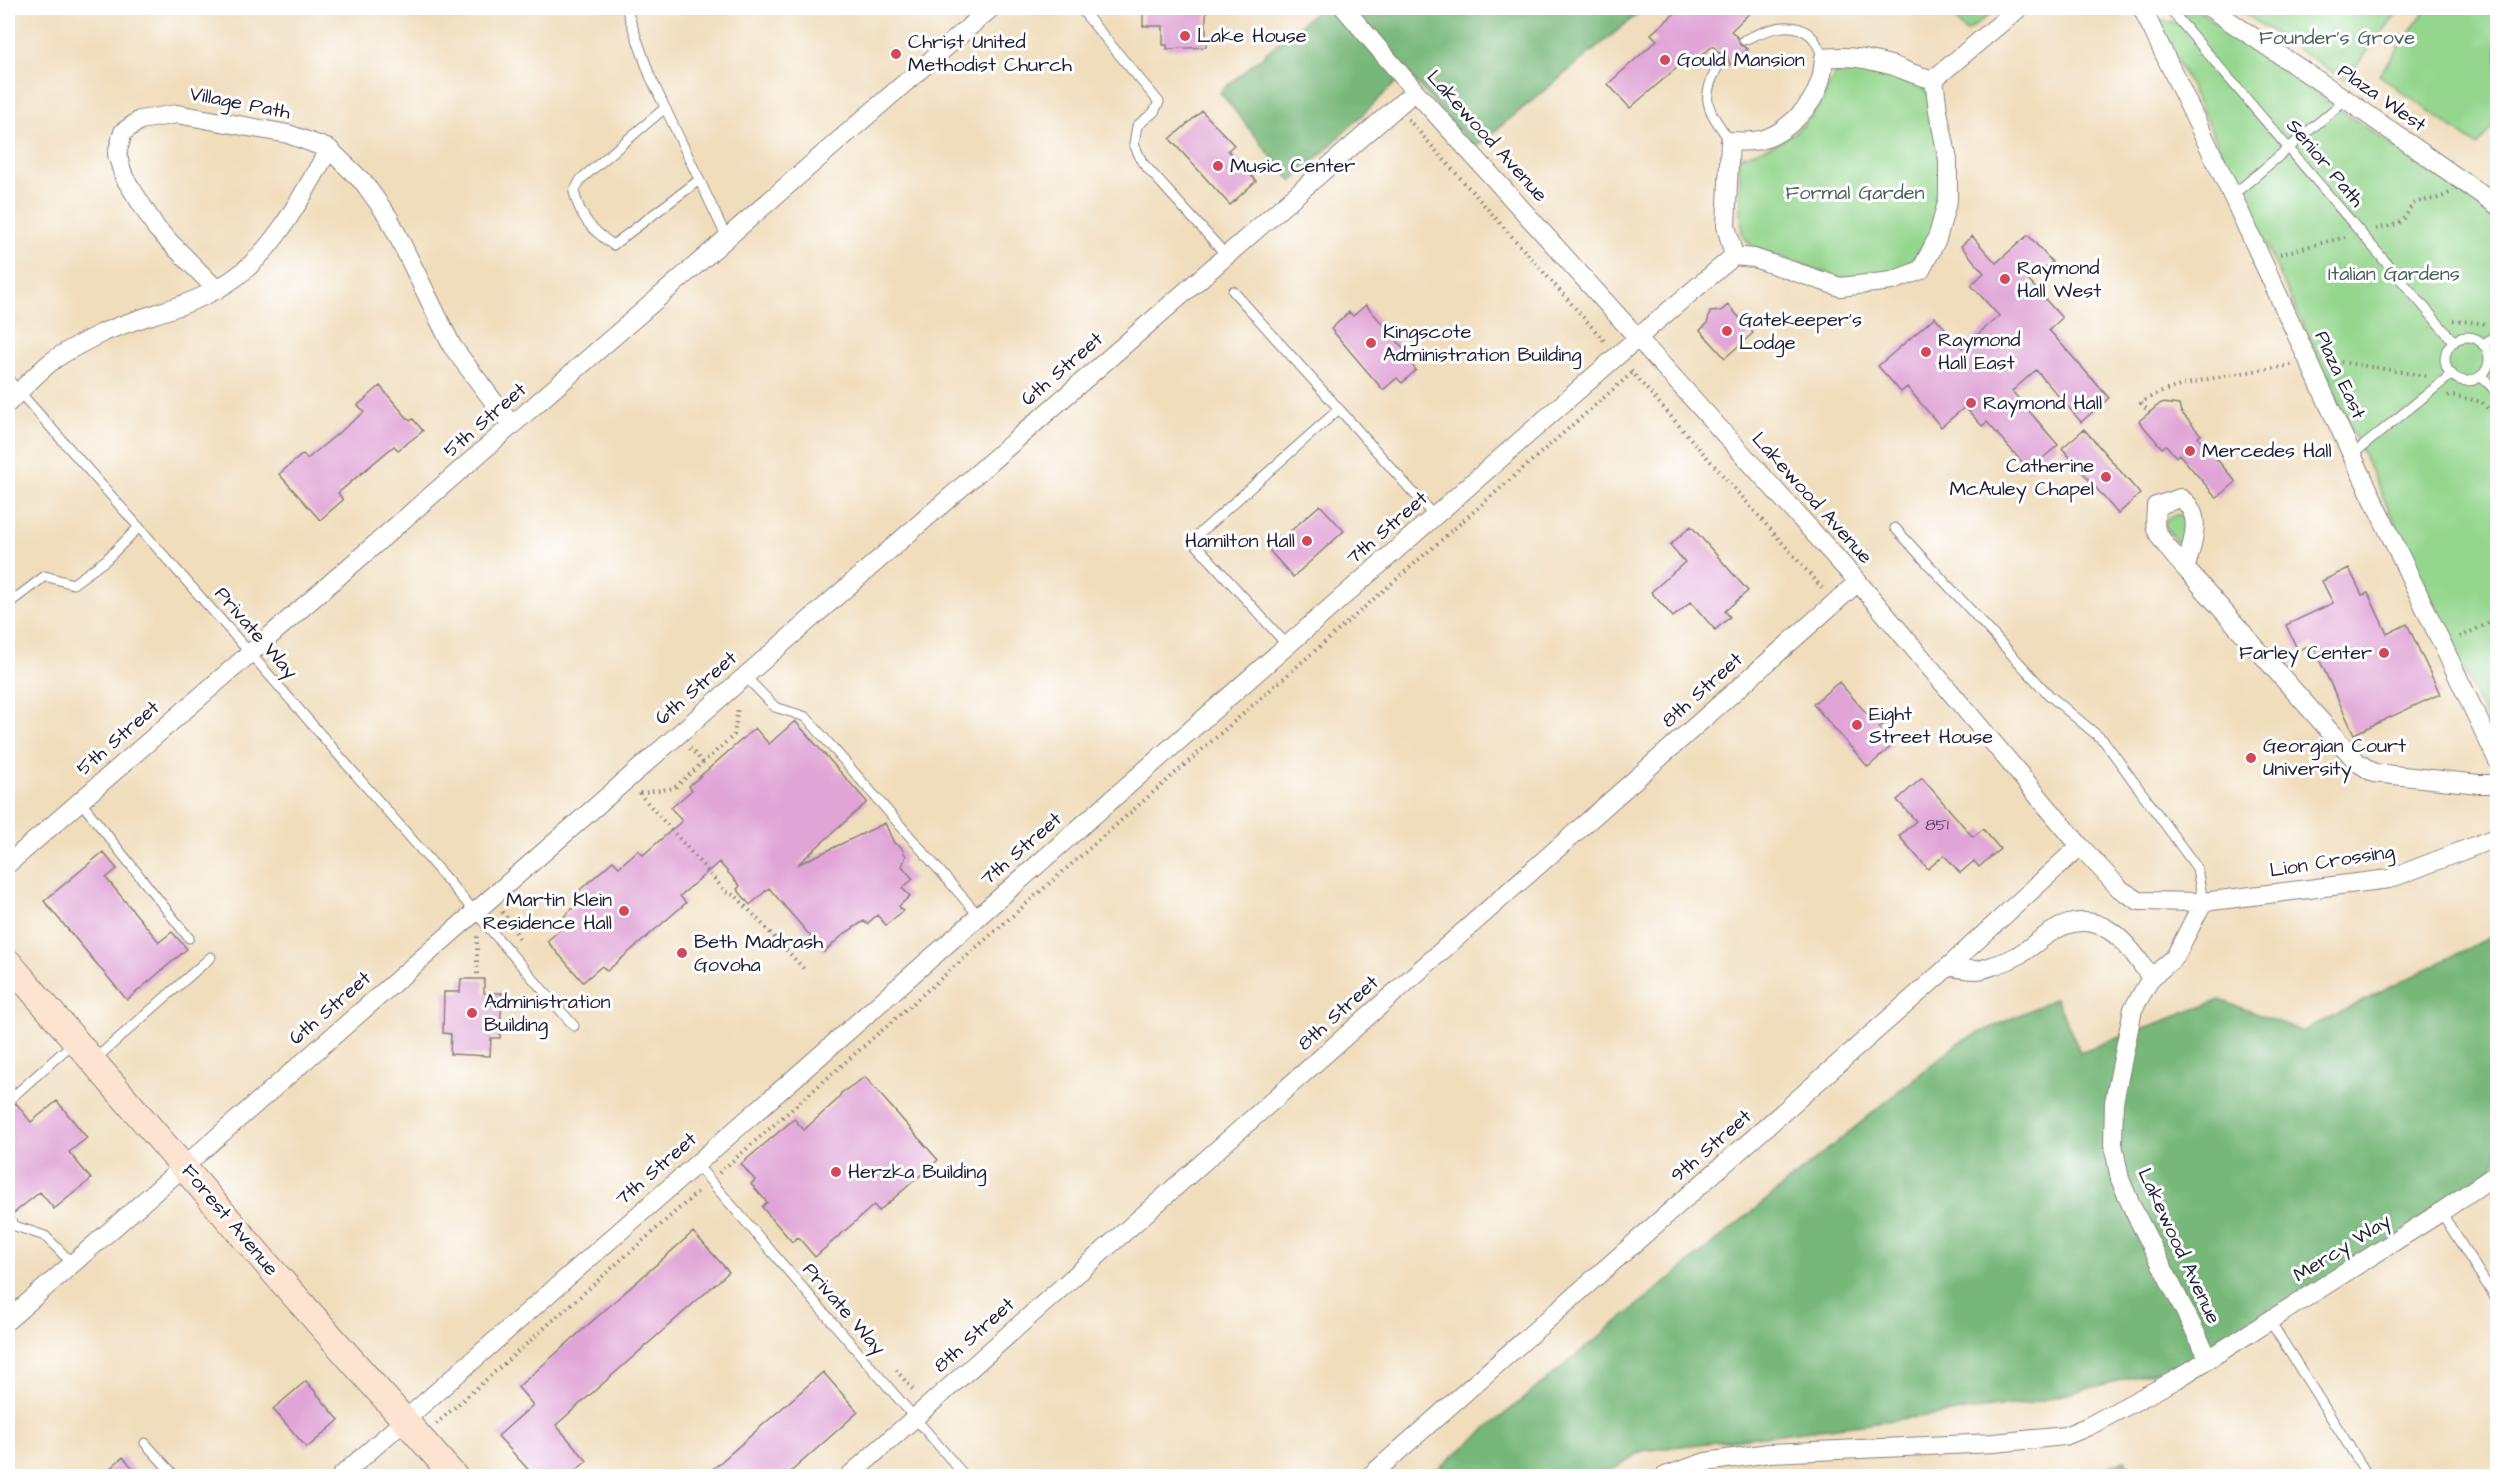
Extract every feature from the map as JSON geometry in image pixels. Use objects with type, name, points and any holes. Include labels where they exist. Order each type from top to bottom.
[{"type":"street","name":"5th Street","points":[[8,864],[992,8]]},
{"type":"street","name":"Lakewood Avenue","points":[[1344,8],[1415,91],[1858,582],[2080,846],[2120,889],[2139,901],[2203,902],[2175,957],[2151,978],[2133,1009],[2114,1102],[2113,1144],[2120,1179],[2131,1205],[2209,1359]]},
{"type":"street","points":[[1934,79],[1948,160],[1948,200],[1937,239],[1921,270],[1892,281],[1840,287],[1754,258],[1734,256],[1726,226],[1730,141],[1756,141],[1794,120],[1810,104],[1820,82],[1824,58],[1849,56],[1893,66],[1934,79],[2019,8]]},
{"type":"street","name":"Plaza East","points":[[2142,8],[2498,761]]},
{"type":"street","name":"Plaza West","points":[[2210,8],[2490,192],[2498,207]]},
{"type":"street","name":"6th Street","points":[[8,1320],[1415,91]]},
{"type":"street","name":"Village Path","points":[[217,290],[157,229],[124,177],[117,154],[123,132],[140,120],[177,114],[288,134],[329,148],[364,183],[389,219],[452,346],[512,426]]},
{"type":"street","points":[[11,391],[52,361],[103,333],[183,306],[217,290],[238,276],[261,252],[292,213],[329,148]]},
{"type":"street","name":"7th Street","points":[[340,1476],[412,1429],[696,1164],[1638,337],[1734,256]]},
{"type":"street","points":[[2186,567],[2357,762],[2374,773],[2498,784]]},
{"type":"street","name":"8th Street","points":[[849,1476],[1858,582]]},
{"type":"street","name":"Lion Crossing","points":[[2203,902],[2389,879],[2498,837]]},
{"type":"street","name":"9th Street","points":[[1370,1476],[1949,966],[2080,846]]},
{"type":"street","points":[[1949,966],[1977,970],[2010,961],[2053,932],[2074,922],[2094,922],[2107,927],[2135,953],[2151,978]]},
{"type":"street","name":"Forest Avenue","points":[[8,962],[271,1269],[454,1476]]},
{"type":"street","name":"Mercy Way","points":[[1665,1476],[1706,1462],[1768,1453],[1994,1443],[2065,1436],[2209,1359],[2441,1212],[2498,1173]]},
{"type":"lane","points":[[626,8],[650,76],[728,238]]},
{"type":"lane","points":[[1080,8],[1159,102],[1154,112],[1137,126],[1134,144],[1142,162],[1226,255]]},
{"type":"lane","name":"Senior Path","points":[[2169,8],[2454,342]]},
{"type":"lane","points":[[1744,40],[1769,29],[1792,27],[1812,36],[1824,58]]},
{"type":"lane","points":[[1722,60],[1708,84],[1709,110],[1730,141]]},
{"type":"lane","points":[[2231,193],[2240,189],[2337,108],[2344,98]]},
{"type":"lane","points":[[665,108],[581,179],[574,192],[579,212],[595,233],[613,245],[699,180]]},
{"type":"lane","points":[[1233,291],[1434,516]]},
{"type":"lane","points":[[2483,345],[2498,333]]},
{"type":"lane","points":[[2467,338],[2474,339],[2483,345],[2489,362],[2482,376],[2464,381],[2447,369],[2446,355],[2454,342],[2467,338]]},
{"type":"lane","points":[[2352,455],[2452,374]]},
{"type":"lane","points":[[2482,376],[2498,394]]},
{"type":"lane","name":"Private Way","points":[[11,391],[139,528],[250,653],[574,1026]]},
{"type":"lane","points":[[1287,645],[1192,540],[1338,409]]},
{"type":"lane","points":[[8,604],[45,576],[73,584],[106,560],[139,528]]},
{"type":"lane","points":[[1895,528],[2049,695],[2104,741],[2197,868],[2203,902]]},
{"type":"lane","points":[[745,675],[775,707],[806,717],[979,916]]},
{"type":"lane","points":[[80,801],[189,938]]},
{"type":"lane","points":[[93,1061],[212,957]]},
{"type":"lane","points":[[8,1101],[76,1040]]},
{"type":"lane","name":"Private Way","points":[[696,1164],[965,1476]]},
{"type":"lane","points":[[2441,1212],[2498,1302]]},
{"type":"lane","points":[[8,1218],[15,1226],[45,1236],[72,1263]]},
{"type":"lane","points":[[2270,1321],[2368,1476]]},
{"type":"lane","points":[[145,1443],[175,1476]]},
{"type":"path","points":[[2368,220],[2383,238]]},
{"type":"path","points":[[2339,231],[2351,245]]},
{"type":"path","points":[[2276,255],[2279,261]]},
{"type":"path","points":[[2452,320],[2486,325],[2492,320]]},
{"type":"path","points":[[2330,370],[2325,360],[2426,376]]},
{"type":"path","points":[[2150,412],[2141,403],[2150,396],[2205,380],[2309,362]]},
{"type":"path","points":[[412,1429],[710,1181],[1633,372]]},
{"type":"path","points":[[2418,383],[2431,372]]},
{"type":"path","points":[[2442,402],[2451,395],[2482,402],[2498,420]]},
{"type":"path","points":[[639,793],[674,788],[705,764],[734,735],[738,707]]},
{"type":"path","points":[[690,748],[705,764]]},
{"type":"path","points":[[626,779],[726,892],[736,896],[804,969]]},
{"type":"path","points":[[477,934],[477,974]]},
{"type":"green space","points":[[1320,8],[1645,8],[1474,148],[1407,72],[1292,182],[1220,92]]},
{"type":"green space","points":[[1946,8],[1999,8],[1966,32]]},
{"type":"green space","name":"Italian Gardens","points":[[2183,8],[2195,8],[2497,219],[2497,742],[2240,189],[2158,21],[2182,22]]},
{"type":"green space","name":"Founder's Grove","points":[[2236,8],[2401,8],[2345,80]]},
{"type":"green space","points":[[2427,8],[2497,8],[2497,119],[2478,146],[2379,75]]},
{"type":"green space","name":"Formal Garden","points":[[1838,66],[1920,84],[1929,95],[1943,184],[1932,232],[1915,258],[1890,273],[1841,278],[1752,247],[1742,234],[1739,157],[1777,143],[1802,126],[1821,102]]},
{"type":"green space","points":[[2173,515],[2183,515],[2185,523],[2184,538],[2176,542],[2165,527],[2166,520]]},
{"type":"green space","points":[[2497,934],[2497,1161],[2451,1209],[2188,1363],[2031,1403],[1642,1451],[1602,1476],[1429,1476],[1958,1043],[2056,998],[2080,1052],[2220,1000],[2303,1031]]},
{"type":"green space","points":[[2125,1460],[2136,1476],[2086,1476]]},
{"type":"building","name":"Lake House","points":[[1143,8],[1206,8],[1206,47],[1167,49],[1167,45],[1163,45],[1163,26],[1143,26]]},
{"type":"building","name":"Gould Mansion","points":[[1681,8],[1755,8],[1731,31],[1738,38],[1740,45],[1748,49],[1730,65],[1727,55],[1719,53],[1713,46],[1683,70],[1679,66],[1630,108],[1608,84],[1657,40],[1651,34]]},
{"type":"building","name":"Music Center","points":[[1202,111],[1234,145],[1228,150],[1256,181],[1230,205],[1170,139]]},
{"type":"building","name":"Raymond Hall","points":[[2028,235],[2052,262],[2029,281],[2062,318],[2049,330],[2109,398],[2081,422],[2036,370],[2012,391],[2058,445],[2029,470],[1987,422],[1982,426],[1965,407],[1941,427],[1907,387],[1901,392],[1878,366],[1935,317],[1962,348],[1999,316],[1971,285],[1984,273],[1961,246],[1972,236],[1996,263]]},
{"type":"building","name":"Kingscote Administration Building","points":[[1366,305],[1411,357],[1408,360],[1416,370],[1402,383],[1397,378],[1383,390],[1331,329],[1349,312],[1353,316]]},
{"type":"building","name":"Gatekeeper's Lodge","points":[[1728,305],[1753,333],[1725,358],[1700,330],[1707,324],[1710,312],[1721,311]]},
{"type":"building","points":[[380,386],[410,421],[413,419],[423,431],[398,450],[394,446],[338,493],[343,500],[320,520],[279,474],[303,454],[307,459],[364,412],[358,405]]},
{"type":"building","name":"Mercedes Hall","points":[[2161,403],[2179,405],[2181,412],[2201,435],[2198,437],[2236,482],[2217,498],[2179,454],[2176,457],[2166,445],[2162,448],[2139,421]]},
{"type":"building","name":"Catherine McAuley Chapel","points":[[2084,429],[2140,494],[2118,514],[2062,448]]},
{"type":"building","name":"Hamilton Hall","points":[[1320,505],[1344,531],[1293,577],[1269,550]]},
{"type":"building","points":[[1691,526],[1748,591],[1725,611],[1730,617],[1715,630],[1691,602],[1673,617],[1651,592],[1685,562],[1670,545]]},
{"type":"building","name":"Farley Center","points":[[2349,568],[2362,595],[2368,593],[2387,634],[2407,624],[2440,694],[2354,734],[2312,644],[2298,651],[2286,625],[2333,603],[2322,581]]},
{"type":"building","name":"Eight Street House","points":[[1839,682],[1867,714],[1873,709],[1885,723],[1879,728],[1894,744],[1868,767],[1813,704]]},
{"type":"building","points":[[795,721],[867,802],[797,865],[885,823],[894,843],[901,847],[906,856],[902,866],[913,879],[902,888],[910,896],[899,906],[903,911],[886,925],[877,915],[867,924],[864,921],[844,934],[824,952],[769,888],[750,905],[737,889],[740,886],[719,862],[680,896],[686,903],[607,971],[602,966],[583,982],[547,941],[567,924],[562,918],[580,902],[574,895],[613,861],[619,867],[638,850],[643,855],[682,821],[671,808],[692,790],[689,786],[755,728],[769,744]]},
{"type":"building","points":[[1922,778],[1973,837],[1983,829],[2000,849],[1979,867],[1974,861],[1960,873],[1944,855],[1928,869],[1899,836],[1916,821],[1897,800]]},
{"type":"building","points":[[103,852],[117,869],[106,878],[159,942],[172,932],[187,949],[127,1000],[44,901]]},
{"type":"building","name":"Administration Building","points":[[461,979],[484,979],[484,993],[502,993],[500,1038],[491,1038],[490,1056],[450,1054],[451,1034],[443,1033],[444,992],[460,992]]},
{"type":"building","name":"Herzka Building","points":[[865,1077],[938,1160],[879,1211],[874,1205],[815,1257],[798,1237],[792,1242],[762,1207],[767,1202],[751,1184],[755,1180],[741,1164],[794,1119],[804,1130],[838,1099],[841,1093]]},
{"type":"building","points":[[57,1101],[87,1138],[69,1152],[91,1179],[54,1209],[40,1192],[14,1213],[8,1205],[8,1108],[16,1103],[31,1122]]},
{"type":"building","points":[[693,1232],[729,1272],[556,1425],[587,1461],[569,1476],[534,1476],[498,1436],[533,1405],[518,1387]]},
{"type":"building","points":[[823,1372],[858,1412],[786,1476],[705,1476]]},
{"type":"building","points":[[306,1381],[339,1420],[307,1448],[273,1409]]},
{"type":"building","points":[[123,1457],[140,1476],[101,1476]]},
{"type":"place","name":"Lake House","points":[[1185,36]]},
{"type":"place","name":"Christ United Methodist Church","points":[[896,54]]},
{"type":"place","name":"Gould Mansion","points":[[1665,60]]},
{"type":"place","name":"Music Center","points":[[1218,166]]},
{"type":"place","name":"Raymond Hall West","points":[[2005,279]]},
{"type":"place","name":"Gatekeeper's Lodge","points":[[1727,331]]},
{"type":"place","name":"Kingscote Administration Building","points":[[1371,343]]},
{"type":"place","name":"Raymond Hall East","points":[[1926,352]]},
{"type":"place","name":"Raymond Hall","points":[[1971,403]]},
{"type":"place","name":"Mercedes Hall","points":[[2190,451]]},
{"type":"place","name":"Catherine McAuley Chapel","points":[[2106,477]]},
{"type":"place","name":"Hamilton Hall","points":[[1307,541]]},
{"type":"place","name":"Farley Center","points":[[2384,653]]},
{"type":"place","name":"Eight Street House","points":[[1857,725]]},
{"type":"place","name":"Georgian Court University","points":[[2251,758]]},
{"type":"place","name":"Martin Klein Residence Hall","points":[[624,911]]},
{"type":"place","name":"Beth Madrash Govoha","points":[[682,953]]},
{"type":"place","name":"Administration Building","points":[[472,1013]]},
{"type":"place","name":"Herzka Building","points":[[836,1172]]}]
